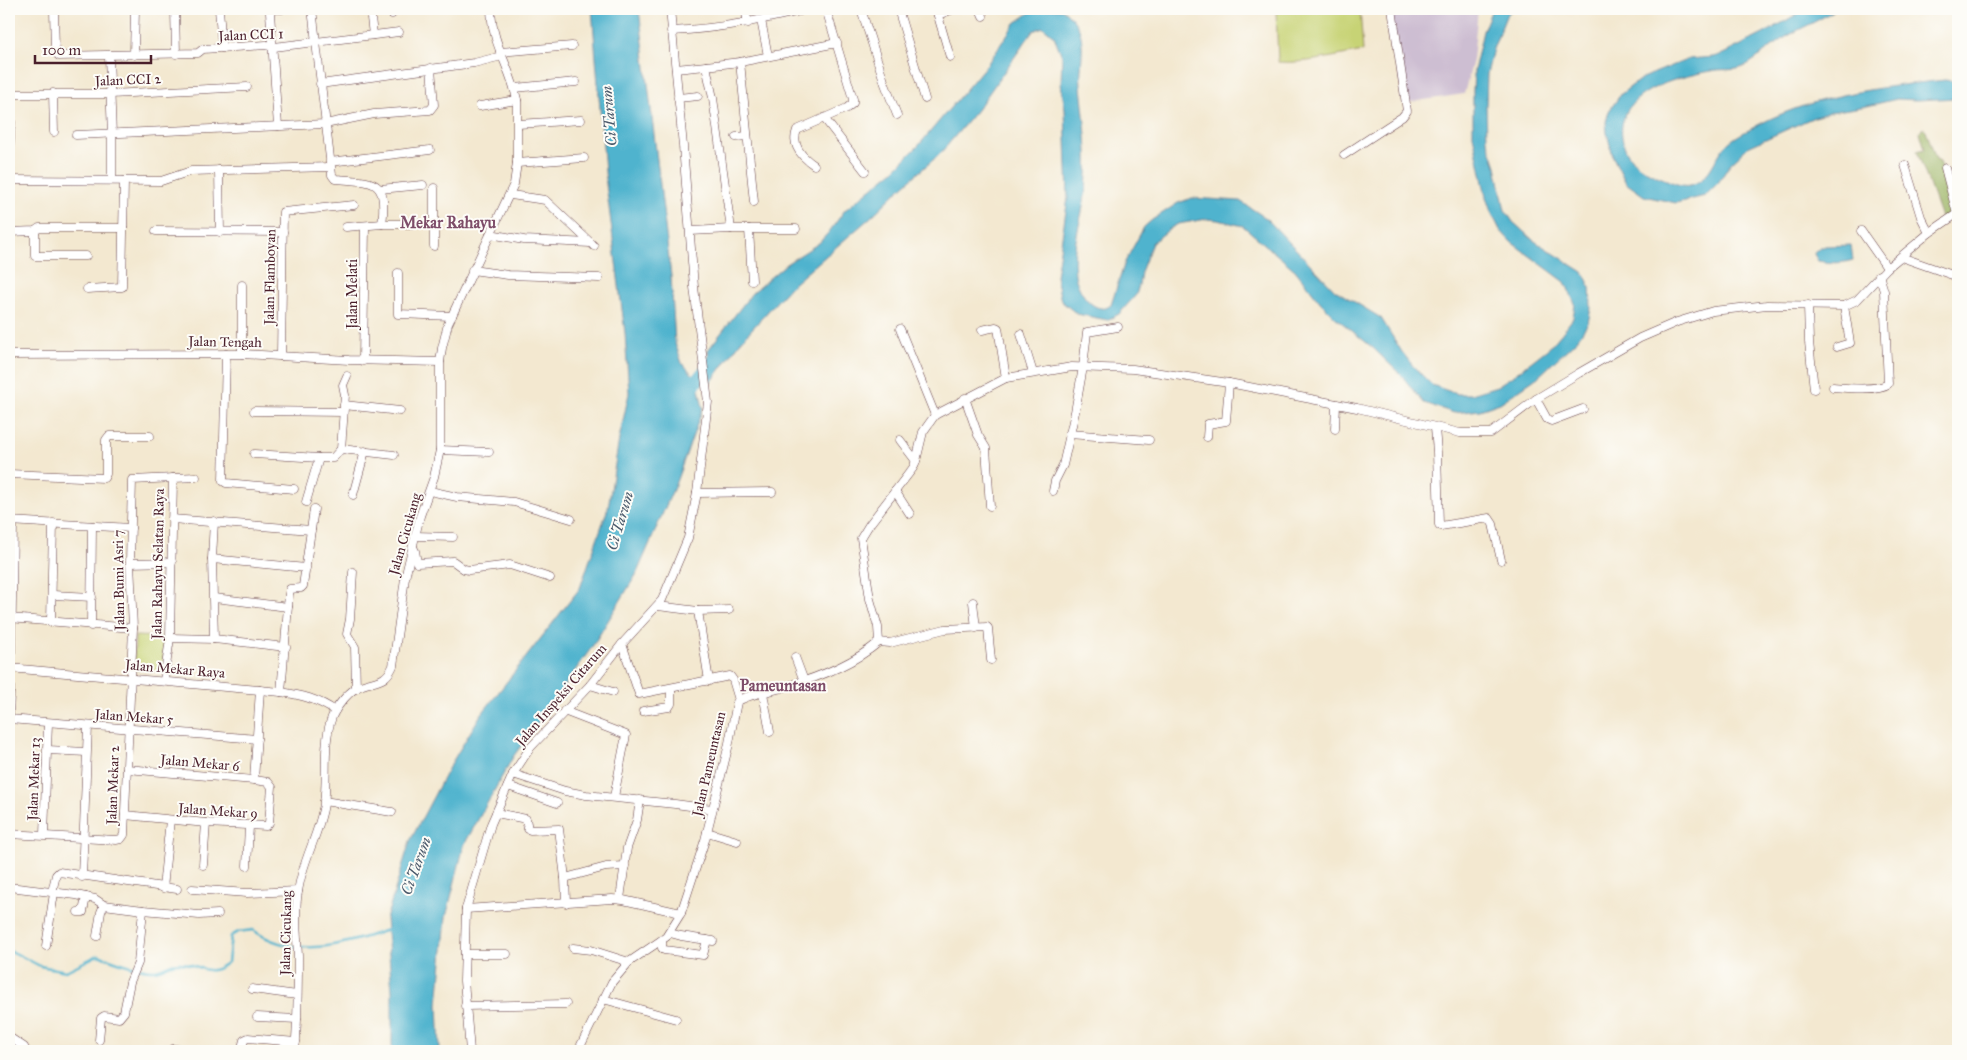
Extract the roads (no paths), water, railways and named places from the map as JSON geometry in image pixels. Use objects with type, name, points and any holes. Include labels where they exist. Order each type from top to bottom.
[{"type":"street","name":"Jalan CCI 1","points":[[54,9],[56,55],[108,56],[198,53],[203,49],[266,45],[274,48],[399,32]]},
{"type":"street","points":[[134,55],[135,9]]},
{"type":"street","points":[[175,9],[176,54]]},
{"type":"street","points":[[219,9],[222,48]]},
{"type":"street","points":[[278,126],[274,48],[270,13],[273,10],[282,9]]},
{"type":"street","points":[[312,9],[330,165],[334,178],[368,181],[376,184],[383,198],[382,224]]},
{"type":"street","points":[[370,9],[373,35]]},
{"type":"street","name":"Jalan Cicukang","points":[[295,1051],[298,890],[305,864],[318,832],[324,801],[329,728],[335,711],[356,689],[383,680],[393,666],[404,578],[440,450],[440,362],[448,324],[472,270],[511,194],[516,178],[517,100],[515,88],[493,32],[491,9]]},
{"type":"street","name":"Jalan Inspeksi Citarum","points":[[470,1051],[465,1006],[466,909],[472,884],[496,813],[513,774],[530,748],[590,685],[622,644],[658,606],[667,591],[688,538],[697,493],[707,422],[708,397],[699,330],[670,9]]},
{"type":"street","points":[[745,9],[748,23]]},
{"type":"street","points":[[671,31],[721,28],[808,9]]},
{"type":"street","points":[[814,165],[801,156],[796,133],[798,130],[847,108],[853,103],[826,9]]},
{"type":"street","points":[[861,9],[884,84],[897,115]]},
{"type":"street","points":[[898,9],[925,99]]},
{"type":"street","points":[[950,57],[937,12],[954,9]]},
{"type":"street","points":[[1344,155],[1402,117],[1408,111],[1392,9]]},
{"type":"street","points":[[761,20],[768,56]]},
{"type":"street","points":[[676,69],[740,62],[837,43]]},
{"type":"street","points":[[320,84],[474,63],[501,54],[572,46]]},
{"type":"street","points":[[108,56],[112,180]]},
{"type":"street","points":[[740,62],[754,202]]},
{"type":"street","points":[[706,66],[713,98],[731,229]]},
{"type":"street","points":[[76,135],[112,135],[325,124],[374,114],[430,110],[434,105],[431,68]]},
{"type":"street","points":[[515,88],[576,82]]},
{"type":"street","name":"Jalan CCI 2","points":[[9,94],[110,94],[247,87]]},
{"type":"street","points":[[53,93],[54,132]]},
{"type":"street","points":[[678,98],[698,96]]},
{"type":"street","points":[[480,106],[517,100]]},
{"type":"street","points":[[824,118],[865,171]]},
{"type":"street","points":[[518,124],[581,120]]},
{"type":"street","points":[[9,156],[11,122]]},
{"type":"street","points":[[736,137],[748,136]]},
{"type":"street","points":[[9,180],[161,181],[191,171],[330,165],[430,150]]},
{"type":"street","points":[[517,163],[584,158]]},
{"type":"street","points":[[1905,165],[1921,217],[1929,234]]},
{"type":"street","points":[[992,660],[988,628],[945,629],[890,644],[879,642],[878,627],[870,600],[861,538],[868,525],[896,491],[916,461],[921,436],[926,426],[935,415],[966,398],[1006,378],[1052,369],[1083,367],[1133,369],[1229,383],[1336,404],[1460,434],[1490,433],[1536,399],[1640,338],[1677,322],[1705,313],[1767,304],[1844,306],[1856,300],[1887,268],[1929,234],[1958,214],[1945,168]]},
{"type":"street","points":[[218,170],[220,232]]},
{"type":"street","points":[[87,290],[122,287],[124,181]]},
{"type":"street","points":[[380,189],[423,185]]},
{"type":"street","points":[[434,188],[434,246]]},
{"type":"street","points":[[490,234],[524,240],[592,245],[545,200],[511,194]]},
{"type":"street","name":"Jalan Flamboyan","points":[[281,356],[284,211],[354,205]]},
{"type":"street","points":[[346,227],[365,227],[382,224],[434,224]]},
{"type":"street","name":"Jalan Melati","points":[[363,361],[365,227]]},
{"type":"street","points":[[9,232],[35,232],[39,228],[123,228]]},
{"type":"street","points":[[749,229],[752,281]]},
{"type":"street","points":[[690,231],[796,229]]},
{"type":"street","points":[[1861,230],[1887,268]]},
{"type":"street","points":[[156,231],[283,232]]},
{"type":"street","points":[[35,232],[35,256],[86,256]]},
{"type":"street","points":[[1901,257],[1958,278]]},
{"type":"street","points":[[472,270],[508,275],[599,278]]},
{"type":"street","points":[[398,273],[398,314],[452,316]]},
{"type":"street","points":[[1833,387],[1871,388],[1888,384],[1884,291],[1879,275]]},
{"type":"street","points":[[242,285],[242,354]]},
{"type":"street","points":[[1808,305],[1809,342],[1814,389]]},
{"type":"street","points":[[1838,347],[1850,343],[1844,306]]},
{"type":"street","points":[[1053,491],[1055,481],[1063,465],[1070,434],[1083,367],[1086,332],[1118,327]]},
{"type":"street","points":[[982,330],[998,328],[1006,378]]},
{"type":"street","points":[[900,329],[935,415]]},
{"type":"street","points":[[1021,334],[1033,373]]},
{"type":"street","points":[[226,354],[223,481],[226,483],[294,489]]},
{"type":"street","name":"Jalan Tengah","points":[[9,355],[242,354],[363,361],[440,362]]},
{"type":"street","points":[[254,454],[333,458],[341,449],[345,396],[348,390],[349,360]]},
{"type":"street","points":[[1207,437],[1209,423],[1226,421],[1229,383]]},
{"type":"street","points":[[966,398],[978,435],[986,448],[990,506]]},
{"type":"street","points":[[1536,399],[1547,419],[1551,421],[1583,409]]},
{"type":"street","points":[[1335,429],[1336,404]]},
{"type":"street","points":[[254,411],[344,408],[400,411]]},
{"type":"street","points":[[1435,428],[1438,452],[1439,525],[1489,518],[1493,524],[1501,560]]},
{"type":"street","points":[[1070,434],[1149,440]]},
{"type":"street","points":[[9,474],[104,478],[106,474],[106,440],[109,436],[150,436]]},
{"type":"street","points":[[900,440],[916,461]]},
{"type":"street","points":[[341,449],[394,455]]},
{"type":"street","points":[[440,450],[489,452]]},
{"type":"street","points":[[353,495],[365,451]]},
{"type":"street","points":[[306,502],[319,458]]},
{"type":"street","points":[[172,478],[196,477]]},
{"type":"street","name":"Jalan Bumi Asri 7","points":[[132,677],[133,628],[130,563],[132,482],[135,478],[172,478]]},
{"type":"street","name":"Jalan Rahayu Selatan Raya","points":[[164,680],[170,638],[172,478]]},
{"type":"street","points":[[430,491],[457,497],[514,502],[571,519]]},
{"type":"street","points":[[896,491],[910,514]]},
{"type":"street","points":[[697,493],[772,492]]},
{"type":"street","points":[[281,692],[290,589],[303,586],[314,509]]},
{"type":"street","points":[[172,519],[311,530]]},
{"type":"street","points":[[9,718],[11,521],[131,528]]},
{"type":"street","points":[[214,521],[212,559],[214,639]]},
{"type":"street","points":[[51,622],[53,523]]},
{"type":"street","points":[[91,626],[92,526]]},
{"type":"street","points":[[415,536],[453,537]]},
{"type":"street","points":[[412,547],[415,551],[417,563],[450,560],[469,570],[510,565],[550,578]]},
{"type":"street","points":[[212,559],[306,568]]},
{"type":"street","points":[[130,563],[172,562]]},
{"type":"street","points":[[352,572],[350,620],[347,634],[355,647],[356,689]]},
{"type":"street","points":[[53,595],[92,598]]},
{"type":"street","points":[[214,598],[288,607]]},
{"type":"street","points":[[973,602],[976,628]]},
{"type":"street","points":[[658,606],[698,611],[729,610]]},
{"type":"street","points":[[698,611],[709,680]]},
{"type":"street","points":[[10,618],[133,628]]},
{"type":"street","points":[[170,638],[214,639],[286,647]]},
{"type":"street","name":"Jalan Pameuntasan","points":[[578,1051],[612,982],[628,962],[662,940],[670,932],[681,914],[707,832],[728,748],[736,702],[822,675],[865,653],[879,642]]},
{"type":"street","points":[[622,644],[639,694],[730,676],[739,700]]},
{"type":"street","points":[[795,657],[804,681]]},
{"type":"street","name":"Jalan Mekar Raya","points":[[10,668],[132,677],[281,692],[312,698],[335,711]]},
{"type":"street","name":"Jalan Mekar 2","points":[[84,838],[116,840],[121,839],[124,835],[132,677]]},
{"type":"street","points":[[590,685],[613,692]]},
{"type":"street","points":[[643,711],[669,707],[671,704],[671,688]]},
{"type":"street","points":[[254,780],[260,690]]},
{"type":"street","points":[[763,693],[770,732]]},
{"type":"street","points":[[564,711],[626,736],[614,797]]},
{"type":"street","name":"Jalan Mekar 5","points":[[9,718],[48,723],[257,739]]},
{"type":"street","name":"Jalan Mekar 13","points":[[44,835],[48,723]]},
{"type":"street","points":[[82,876],[88,726]]},
{"type":"street","points":[[48,750],[86,752]]},
{"type":"street","name":"Jalan Mekar 6","points":[[127,769],[254,780],[271,784]]},
{"type":"street","points":[[513,774],[565,791],[586,795],[712,809]]},
{"type":"street","name":"Jalan Mekar 9","points":[[125,815],[206,824],[264,827],[268,823],[271,784]]},
{"type":"street","points":[[508,786],[557,803]]},
{"type":"street","points":[[620,899],[629,841],[638,818],[640,800]]},
{"type":"street","points":[[324,801],[392,812]]},
{"type":"street","points":[[496,813],[526,819],[528,829],[530,830],[558,829],[565,878],[566,903]]},
{"type":"street","points":[[163,888],[170,820]]},
{"type":"street","points":[[203,865],[206,824]]},
{"type":"street","points":[[247,866],[249,826]]},
{"type":"street","points":[[707,832],[736,841]]},
{"type":"street","points":[[9,834],[84,838]]},
{"type":"street","points":[[565,878],[606,867],[625,866]]},
{"type":"street","points":[[46,946],[57,873],[177,889]]},
{"type":"street","points":[[9,887],[86,897],[95,899],[104,905],[199,915],[218,914]]},
{"type":"street","points":[[192,890],[247,893],[298,890]]},
{"type":"street","points":[[78,912],[83,912],[86,897]]},
{"type":"street","points":[[466,909],[620,899],[681,914]]},
{"type":"street","points":[[97,936],[104,905]]},
{"type":"street","points":[[99,1040],[101,1018],[104,1016],[119,1018],[122,1016],[130,982],[137,967],[143,910]]},
{"type":"street","points":[[662,940],[662,948],[664,950],[703,955],[710,940],[681,936],[670,932]]},
{"type":"street","points":[[573,948],[590,950],[628,962]]},
{"type":"street","points":[[465,954],[507,954]]},
{"type":"street","points":[[252,989],[297,995]]},
{"type":"street","points":[[603,999],[676,1019]]},
{"type":"street","points":[[465,1006],[566,1004]]},
{"type":"street","points":[[257,1017],[297,1019]]},
{"type":"street","points":[[9,1037],[24,1047],[26,1051]]},
{"type":"street","points":[[241,1051],[244,1040],[248,1038],[296,1042]]},
{"type":"street","points":[[173,1049],[200,1051]]},
{"type":"water","name":"Ci Tarum","points":[[592,9],[639,9],[671,276],[675,343],[682,363],[697,379],[703,408],[675,485],[636,575],[592,647],[513,757],[464,845],[446,917],[438,1004],[440,1051],[392,1051],[392,991],[386,919],[410,841],[448,769],[480,716],[580,588],[608,508],[619,439],[629,393],[625,333],[606,184]]},
{"type":"water","points":[[1035,9],[1062,9],[1074,20],[1081,36],[1081,79],[1087,175],[1085,199],[1076,241],[1074,263],[1076,279],[1087,300],[1096,307],[1106,308],[1111,305],[1125,262],[1144,227],[1178,203],[1192,198],[1240,201],[1266,218],[1335,290],[1381,318],[1402,352],[1432,385],[1457,394],[1471,394],[1497,386],[1550,347],[1573,318],[1575,304],[1565,282],[1511,242],[1500,230],[1486,197],[1473,135],[1474,71],[1483,31],[1492,9],[1513,9],[1506,16],[1493,49],[1487,74],[1487,140],[1496,166],[1505,210],[1513,222],[1533,240],[1583,272],[1590,286],[1591,308],[1588,323],[1576,341],[1538,377],[1500,403],[1480,410],[1454,413],[1424,403],[1401,375],[1321,303],[1295,270],[1243,226],[1207,219],[1178,224],[1152,243],[1141,272],[1136,295],[1119,314],[1107,320],[1077,314],[1061,301],[1056,276],[1068,198],[1065,110],[1061,84],[1062,56],[1054,36],[1043,27],[1033,31],[977,110],[940,154],[790,287],[741,341],[710,384],[708,350],[752,293],[786,264],[819,243],[845,210],[893,171],[919,145],[988,63],[1015,23]]},
{"type":"water","points":[[1806,9],[1835,9],[1786,37],[1743,67],[1687,76],[1654,88],[1640,97],[1629,108],[1623,121],[1622,137],[1627,153],[1637,164],[1656,176],[1677,184],[1690,185],[1697,183],[1707,174],[1722,149],[1732,140],[1771,118],[1819,101],[1869,90],[1945,80],[1958,82],[1958,98],[1897,99],[1830,112],[1812,118],[1748,147],[1731,163],[1718,183],[1705,196],[1676,203],[1644,196],[1626,183],[1613,157],[1606,122],[1609,111],[1621,94],[1642,78],[1689,59],[1713,57],[1723,54]]},
{"type":"water","points":[[1851,245],[1853,260],[1835,263],[1818,261],[1814,254],[1815,251],[1825,246]]},
{"type":"waterway","points":[[686,393],[721,353]]},
{"type":"waterway","points":[[9,952],[13,952],[40,966],[66,971],[98,955],[126,965],[149,970],[177,963],[214,970],[228,962],[231,936],[238,932],[253,930],[269,939],[286,945],[320,947],[356,940],[390,929]]},
{"type":"district","name":"Mekar Rahayu","points":[[448,222]]},
{"type":"district","name":"Pameuntasan","points":[[783,685]]}]
